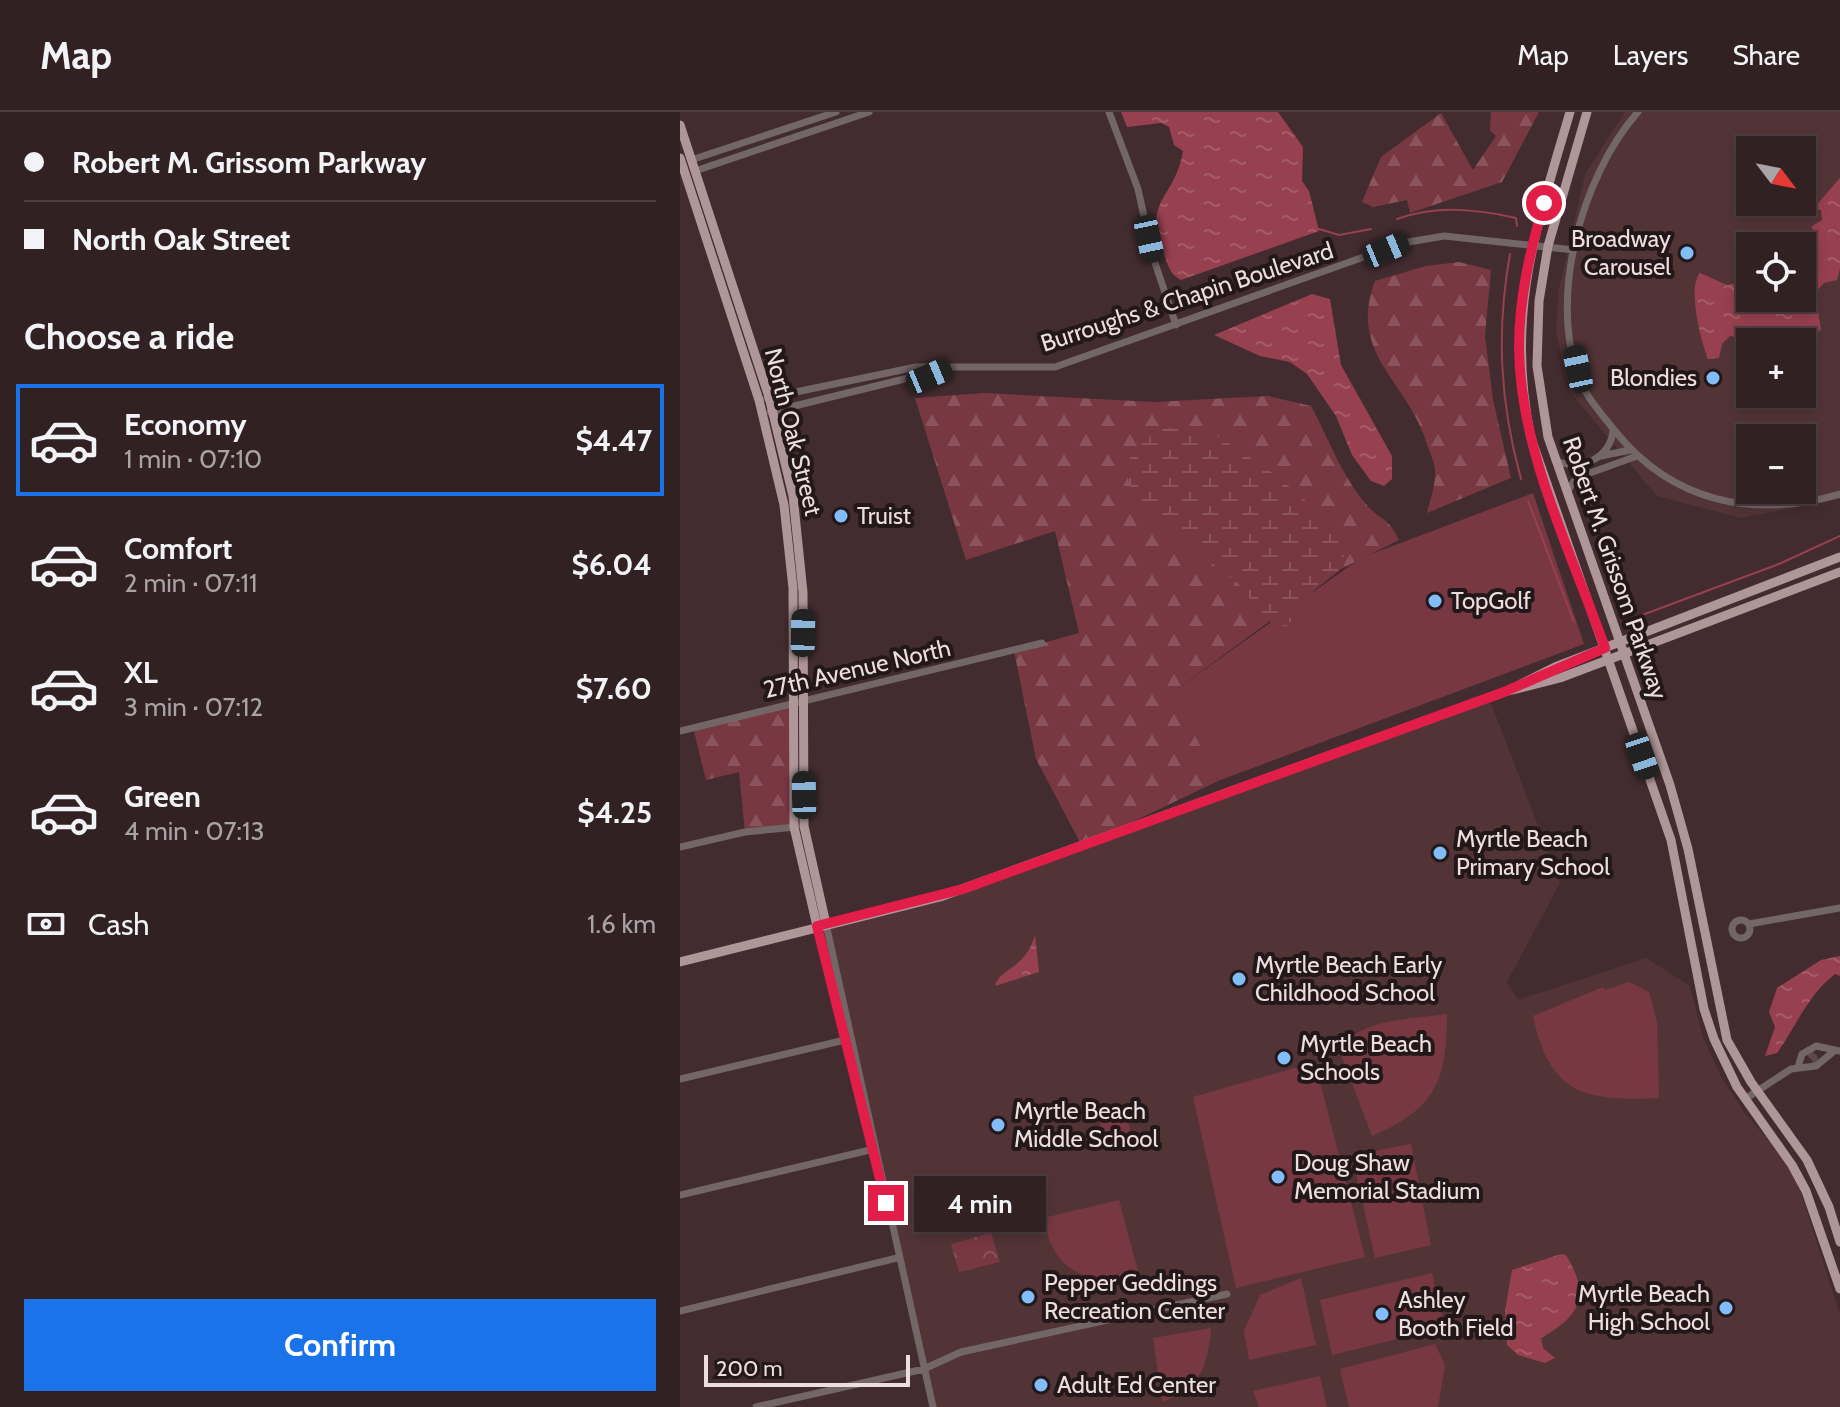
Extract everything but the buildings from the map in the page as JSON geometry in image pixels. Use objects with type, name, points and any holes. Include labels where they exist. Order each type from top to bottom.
[{"type":"main road","name":"Robert M. Grissom Parkway","points":[[1570,112],[1532,244],[1520,320],[1526,411],[1538,460],[1671,840],[1704,1009],[1714,1039],[1745,1099],[1792,1165],[1806,1191],[1840,1289]]},
{"type":"main road","name":"Robert M. Grissom Parkway","points":[[1587,112],[1548,246],[1539,301],[1537,347],[1541,403],[1566,494],[1670,785],[1688,849],[1727,1040],[1758,1091],[1807,1160],[1840,1242]]},
{"type":"main road","name":"North Oak Street","points":[[680,125],[793,496],[803,592],[797,704],[799,826],[821,925]]},
{"type":"main road","name":"North Oak Street","points":[[680,158],[764,399]]},
{"type":"main road","points":[[680,962],[963,889],[1504,692],[1619,642],[1840,557]]},
{"type":"main road","points":[[1504,692],[1560,678],[1840,572]]},
{"type":"street","points":[[691,160],[836,112]]},
{"type":"street","points":[[695,171],[869,112]]},
{"type":"street","points":[[1109,112],[1138,189],[1153,257],[1176,325]]},
{"type":"street","points":[[1638,112],[1618,135],[1597,172],[1574,250],[1569,302],[1575,358],[1583,386],[1634,453],[1684,489],[1736,505],[1781,505],[1840,494]]},
{"type":"street","name":"Burroughs & Chapin Boulevard","points":[[764,399],[916,367],[1055,367],[1403,243],[1444,236],[1574,250]]},
{"type":"street","name":"Burroughs & Chapin Boulevard","points":[[767,413],[929,376],[950,367]]},
{"type":"street","points":[[1600,457],[1613,440],[1613,429]]},
{"type":"street","points":[[1555,460],[1575,466],[1600,457],[1634,453]]},
{"type":"street","points":[[1566,494],[1576,478],[1634,453]]},
{"type":"street","name":"27th Avenue North","points":[[680,731],[1042,643]]},
{"type":"street","points":[[680,847],[745,832],[799,826]]},
{"type":"street","points":[[1749,924],[1840,908]]},
{"type":"street","name":"North Oak Street","points":[[821,925],[852,1038],[897,1258],[933,1407]]},
{"type":"street","name":"North Oak Street","points":[[821,925],[843,1041],[858,1101],[871,1135]]},
{"type":"street","points":[[680,1079],[852,1038]]},
{"type":"street","points":[[1806,1061],[1805,1052],[1816,1046],[1834,1054]]},
{"type":"street","points":[[1745,1099],[1823,1047]]},
{"type":"street","points":[[1806,1061],[1834,1054]]},
{"type":"street","points":[[1806,1061],[1834,1054]]},
{"type":"street","points":[[680,1195],[874,1149]]},
{"type":"street","points":[[680,1311],[897,1258]]},
{"type":"street","points":[[756,1407],[924,1369],[961,1352],[1227,1294]]},
{"type":"shaded area","points":[[1625,112],[1840,112],[1840,499],[1816,504],[1816,424],[1736,424],[1736,504],[1814,504],[1741,518],[1657,496],[1570,392],[1556,331],[1559,290],[1585,174]]},
{"type":"shaded area","name":"Myrtle Beach Schools","points":[[1489,698],[1560,883],[1507,982],[1518,1000],[1646,958],[1690,986],[1703,1037],[1721,1077],[1746,1115],[1792,1165],[1840,1315],[1840,1407],[932,1407],[826,924],[940,897]]},
{"type":"green space","points":[[1491,112],[1539,112],[1502,182],[1410,213],[1407,200],[1373,207],[1362,202],[1381,157],[1441,113],[1473,170],[1496,136],[1490,130]]},
{"type":"green space","points":[[1459,262],[1491,270],[1485,336],[1493,400],[1511,478],[1427,513],[1435,481],[1433,462],[1419,424],[1374,349],[1368,307],[1375,281],[1426,266]]},
{"type":"green space","points":[[984,393],[1154,402],[1268,396],[1311,406],[1349,481],[1399,540],[1341,569],[1173,692],[1218,781],[1082,846],[1036,759],[1014,651],[1079,633],[1055,531],[966,560],[915,398]]},
{"type":"green space","points":[[1165,428],[1197,429],[1215,434],[1277,476],[1339,530],[1345,562],[1341,569],[1312,592],[1287,626],[1278,626],[1264,616],[1234,580],[1168,531],[1132,489],[1127,468],[1137,448]]},
{"type":"green space","name":"TopGolf","points":[[1533,493],[1584,644],[1218,781],[1173,692],[1361,558]]},
{"type":"green space","points":[[792,705],[794,827],[745,832],[739,772],[706,780],[693,727]]},
{"type":"green space","points":[[1629,982],[1649,992],[1657,1021],[1659,1098],[1611,1098],[1575,1088],[1561,1078],[1550,1063],[1540,1043],[1533,1016],[1603,987],[1605,990]]},
{"type":"green space","points":[[1447,1014],[1444,1057],[1434,1090],[1411,1115],[1372,1136],[1341,1054],[1347,1042],[1357,1033],[1386,1022]]},
{"type":"green space","name":"Doug Shaw Memorial Stadium","points":[[1315,1062],[1365,1257],[1236,1288],[1193,1097]]},
{"type":"green space","points":[[1124,1106],[1132,1137],[1105,1143],[1097,1112]]},
{"type":"green space","points":[[1411,1144],[1431,1245],[1375,1258],[1352,1155]]},
{"type":"green space","points":[[1119,1200],[1139,1275],[1104,1279],[1076,1272],[1055,1252],[1043,1218]]},
{"type":"green space","points":[[991,1233],[1000,1262],[959,1272],[951,1244]]},
{"type":"green space","name":"Ashley Booth Field","points":[[1432,1273],[1445,1327],[1332,1355],[1320,1300]]},
{"type":"green space","points":[[1301,1278],[1316,1345],[1249,1360],[1244,1331],[1260,1295]]},
{"type":"green space","points":[[1211,1328],[1200,1374],[1185,1390],[1162,1402],[1153,1338]]},
{"type":"green space","points":[[1435,1344],[1445,1365],[1438,1407],[1349,1407],[1340,1369]]},
{"type":"green space","points":[[1320,1376],[1327,1407],[1259,1407],[1253,1391]]},
{"type":"water","points":[[1121,112],[1278,112],[1303,147],[1302,181],[1309,191],[1319,231],[1181,280],[1169,267],[1156,222],[1183,151],[1174,145],[1169,127],[1161,123],[1127,127]]},
{"type":"water","points":[[1840,178],[1840,268],[1837,280],[1824,283],[1816,292],[1816,232],[1811,227],[1822,220],[1821,210],[1816,209]]},
{"type":"water","points":[[1700,273],[1727,285],[1736,283],[1736,312],[1816,312],[1816,299],[1821,330],[1773,326],[1736,328],[1736,337],[1730,336],[1722,344],[1719,358],[1708,359],[1695,302],[1696,280]]},
{"type":"water","points":[[1312,294],[1330,299],[1341,365],[1392,456],[1392,479],[1384,486],[1371,481],[1352,455],[1336,416],[1307,374],[1290,362],[1260,356],[1214,335]]},
{"type":"water","points":[[1035,935],[1039,972],[995,986],[997,980],[1025,955]]},
{"type":"water","points":[[1840,956],[1840,976],[1835,974],[1817,992],[1777,1053],[1765,1056],[1775,1027],[1769,1012],[1777,988],[1821,960]]},
{"type":"water","points":[[1566,1255],[1578,1282],[1578,1303],[1566,1321],[1541,1338],[1543,1348],[1555,1358],[1545,1363],[1518,1355],[1507,1345],[1505,1311],[1512,1270]]},
{"type":"waterway","points":[[1397,219],[1442,210],[1471,211],[1516,218],[1517,226]]},
{"type":"waterway","points":[[1319,229],[1339,235],[1371,229]]},
{"type":"waterway","points":[[1510,254],[1503,311],[1502,367],[1508,423],[1521,479]]},
{"type":"waterway","points":[[1528,501],[1574,622]]},
{"type":"waterway","points":[[1626,621],[1779,564],[1840,536]]},
{"type":"tunnel","points":[[1808,1056],[1814,1052]]},
{"type":"tunnel","points":[[1812,1061],[1818,1058]]},
{"type":"place","name":"Broadway Carousel","points":[[1687,253]]},
{"type":"place","name":"Blondies","points":[[1713,378]]},
{"type":"place","name":"Truist","points":[[841,516]]},
{"type":"place","name":"TopGolf","points":[[1435,601]]},
{"type":"place","name":"Myrtle Beach Primary School","points":[[1440,853]]},
{"type":"place","name":"Myrtle Beach Early Childhood School","points":[[1239,979]]},
{"type":"place","name":"Myrtle Beach Schools","points":[[1284,1058]]},
{"type":"place","name":"Myrtle Beach Middle School","points":[[998,1125]]},
{"type":"place","name":"Doug Shaw Memorial Stadium","points":[[1278,1177]]},
{"type":"place","name":"Pepper Geddings Recreation Center","points":[[1028,1297]]},
{"type":"place","name":"Myrtle Beach High School","points":[[1726,1308]]},
{"type":"place","name":"Ashley Booth Field","points":[[1382,1314]]},
{"type":"place","name":"Adult Ed Center","points":[[1041,1385]]},
{"type":"route","points":[[886,1203],[871,1135],[858,1101],[817,926],[963,889],[1504,692],[1555,667],[1605,648],[1538,460],[1523,393],[1520,320],[1529,254],[1544,203]]}]
